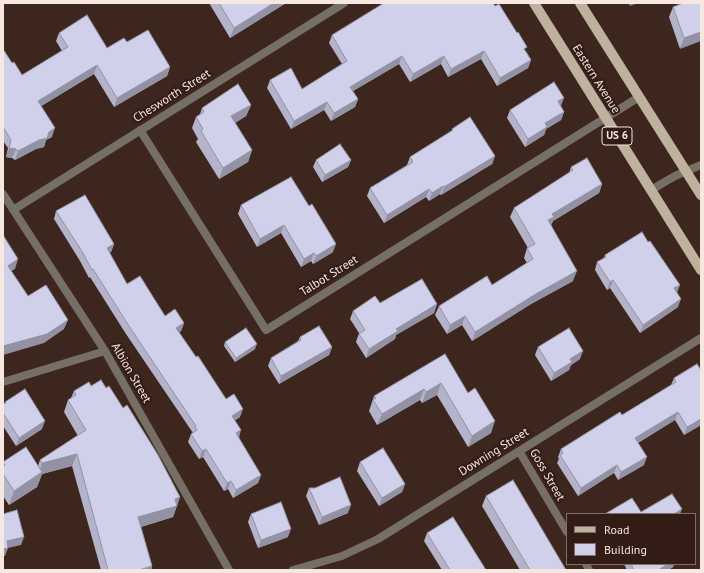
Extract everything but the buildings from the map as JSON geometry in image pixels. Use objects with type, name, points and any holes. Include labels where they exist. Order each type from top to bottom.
[{"type":"main road","name":"Eastern Avenue","points":[[534,3],[701,270]]},
{"type":"main road","points":[[580,3],[701,195]]},
{"type":"street","name":"Chesworth Street","points":[[13,210],[344,3]]},
{"type":"street","points":[[606,118],[639,97]]},
{"type":"street","name":"Talbot Street","points":[[140,130],[266,330],[606,118]]},
{"type":"street","points":[[651,190],[663,182],[701,165]]},
{"type":"street","name":"Albion Street","points":[[3,194],[105,351],[229,570]]},
{"type":"street","name":"Downing Street","points":[[293,570],[342,556],[378,538],[701,338]]},
{"type":"street","points":[[3,382],[105,351]]},
{"type":"street","name":"Goss Street","points":[[519,451],[566,530]]}]
